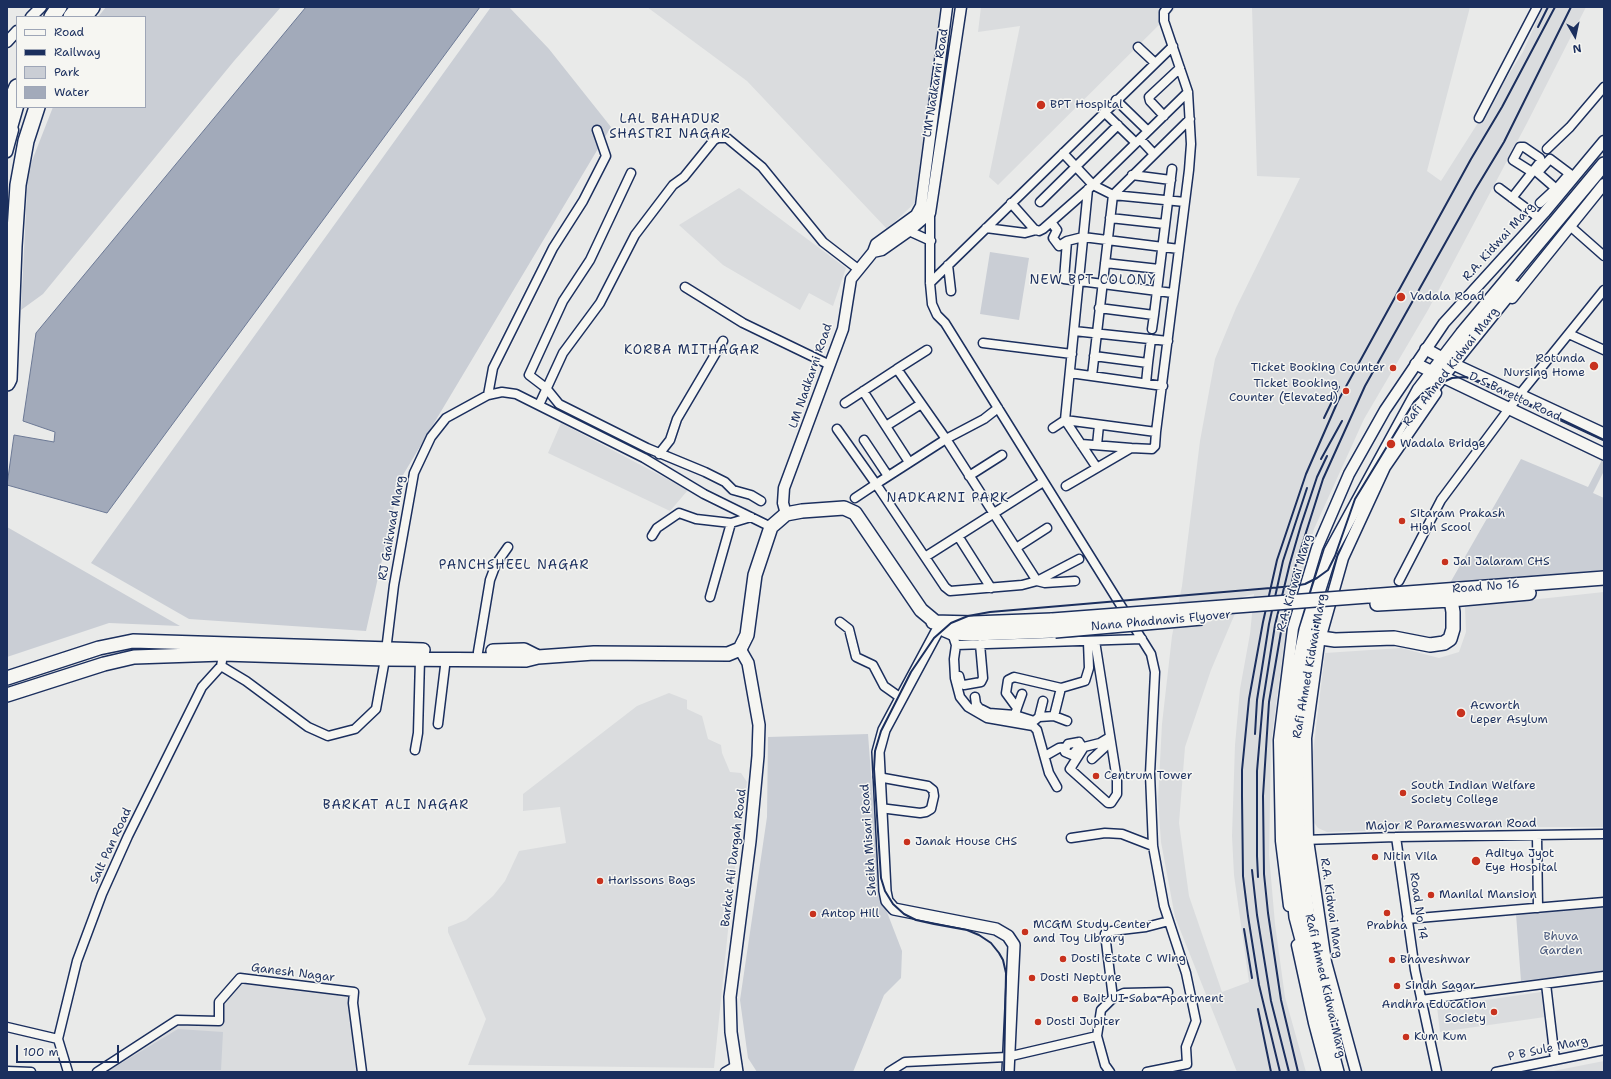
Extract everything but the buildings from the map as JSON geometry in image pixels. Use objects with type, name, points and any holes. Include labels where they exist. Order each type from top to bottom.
[{"type":"highway","points":[[53,16],[59,7]]},
{"type":"highway","points":[[58,16],[64,7]]},
{"type":"highway","points":[[72,16],[79,7]]},
{"type":"highway","points":[[85,16],[92,7]]},
{"type":"highway","points":[[7,115],[16,91]]},
{"type":"highway","points":[[7,136],[16,105]]},
{"type":"highway","points":[[7,237],[13,158],[27,108]]},
{"type":"highway","points":[[7,383],[9,379],[10,329],[18,184],[26,141],[38,108]]},
{"type":"main road","points":[[1338,1072],[1296,917],[1294,841],[1285,749],[1292,696],[1331,551],[1419,390],[1440,375],[1604,164]]},
{"type":"main road","name":"Rafi Ahmed Kidwai Marg","points":[[1450,362],[1604,176]]},
{"type":"main road","name":"D S Baretto Road","points":[[1426,349],[1450,362],[1604,434]]},
{"type":"main road","name":"D S Baretto Road","points":[[1416,364],[1604,454]]},
{"type":"main road","points":[[386,654],[420,659],[446,658],[526,660],[538,657],[594,653],[728,654],[740,649],[746,635],[756,575],[771,527],[786,514],[802,511],[844,508],[855,513],[921,610],[956,636]]},
{"type":"main road","name":"Road No 16","points":[[1368,600],[1451,600],[1588,583],[1604,578]]},
{"type":"main road","name":"Road No 16","points":[[1368,600],[1588,583],[1604,586]]},
{"type":"main road","name":"Nana Phadnavis Flyover","points":[[956,636],[1055,631],[1368,600]]},
{"type":"main road","points":[[1308,632],[1335,640],[1394,638],[1430,645],[1444,644],[1450,639],[1453,629],[1451,600]]},
{"type":"main road","name":"Sheikh Misari Road","points":[[938,623],[881,736],[878,752],[878,777],[885,891],[887,901],[894,908],[996,929],[1008,936],[1014,945],[1007,1057],[1008,1072]]},
{"type":"main road","points":[[7,678],[114,644],[149,641],[223,655]]},
{"type":"main road","name":"Barkat Ali Dargah Road","points":[[737,1069],[731,1032],[730,997],[750,841],[758,756],[759,725],[748,663],[740,649]]},
{"type":"main road","points":[[7,695],[117,660],[134,657],[386,654],[524,650],[538,657]]},
{"type":"main road","name":"Rafi Ahmed Kidwai Marg","points":[[1294,841],[1323,987],[1345,1072]]},
{"type":"street","points":[[32,16],[41,7]]},
{"type":"street","points":[[65,16],[71,7]]},
{"type":"street","points":[[79,16],[87,7]]},
{"type":"street","name":"LM Nadkarni Road","points":[[873,252],[882,250],[909,231],[930,213],[931,166],[947,7]]},
{"type":"street","name":"LM Nadkarni Road","points":[[786,514],[783,503],[784,488],[843,329],[851,279],[873,252],[876,244],[919,211],[931,166],[961,7]]},
{"type":"street","points":[[1081,444],[1131,448],[1152,448],[1155,446],[1191,144],[1188,92],[1164,21],[1164,12],[1168,7]]},
{"type":"street","points":[[1479,118],[1537,7]]},
{"type":"street","points":[[7,42],[16,32]]},
{"type":"street","points":[[930,283],[1154,62],[1173,46]]},
{"type":"street","points":[[1138,47],[1154,62]]},
{"type":"street","points":[[1164,116],[1150,102],[1149,97],[1180,68]]},
{"type":"street","points":[[1547,149],[1570,128],[1604,87]]},
{"type":"street","points":[[986,228],[1025,233],[1043,229],[1091,187],[1188,92]]},
{"type":"street","points":[[1116,100],[1148,131]]},
{"type":"street","points":[[7,152],[20,108]]},
{"type":"street","points":[[7,308],[15,180],[26,128],[34,108]]},
{"type":"street","points":[[1104,112],[1154,154]]},
{"type":"street","points":[[1092,376],[1113,194],[1190,119]]},
{"type":"street","points":[[1040,202],[1118,125]]},
{"type":"street","points":[[488,395],[493,368],[553,248],[583,201],[606,156],[597,130]]},
{"type":"street","points":[[539,405],[563,353],[600,303],[635,235],[674,186],[684,177],[714,140],[718,138],[727,138],[762,167],[823,242],[858,269]]},
{"type":"street","name":"R.A. Kidwai Marg","points":[[1327,1072],[1314,1023],[1288,901],[1306,738],[1308,632],[1317,548],[1349,474],[1385,410],[1444,323],[1540,218],[1557,192],[1604,141]]},
{"type":"street","points":[[1063,153],[1091,187],[1113,194],[1185,202]]},
{"type":"street","points":[[1557,192],[1538,174],[1539,171],[1550,159],[1571,176]]},
{"type":"street","points":[[1152,329],[1172,169]]},
{"type":"street","points":[[1512,198],[1532,172]]},
{"type":"street","points":[[631,173],[590,260],[563,301],[529,375],[546,388],[559,404],[659,454],[705,472],[725,482],[733,490],[751,495],[761,501]]},
{"type":"street","points":[[1132,175],[1170,180]]},
{"type":"street","points":[[1539,180],[1557,192]]},
{"type":"street","points":[[1450,362],[1570,226],[1604,184]]},
{"type":"street","points":[[1091,187],[1084,236],[1065,420],[1096,468]]},
{"type":"street","points":[[1499,188],[1540,218]]},
{"type":"street","points":[[1540,204],[1557,192]]},
{"type":"street","points":[[1011,203],[1036,230]]},
{"type":"street","points":[[919,211],[930,213],[930,283],[932,304],[937,315],[945,323],[1151,654],[1155,672],[1150,774],[1153,846],[1164,906],[1186,973],[1196,1021],[1186,1047],[1187,1064],[1147,1072]]},
{"type":"street","points":[[1110,218],[1165,224]]},
{"type":"street","points":[[1051,222],[1057,230],[1053,238],[1059,246],[1067,241],[1084,236],[1179,249]]},
{"type":"street","points":[[1570,226],[1604,256]]},
{"type":"street","points":[[909,231],[931,241]]},
{"type":"street","points":[[1067,241],[1064,279],[1173,293]]},
{"type":"street","points":[[1105,263],[1159,269]]},
{"type":"street","points":[[948,265],[951,291]]},
{"type":"street","points":[[685,287],[744,323],[830,365]]},
{"type":"street","points":[[1399,581],[1441,500],[1520,394],[1604,290]]},
{"type":"street","points":[[1100,308],[1154,315]]},
{"type":"street","points":[[1074,331],[1168,341]]},
{"type":"street","points":[[1569,334],[1604,350]]},
{"type":"street","points":[[1146,383],[1152,339]]},
{"type":"street","points":[[659,454],[670,440],[677,419],[723,341]]},
{"type":"street","points":[[983,343],[1072,354]]},
{"type":"street","points":[[845,403],[927,350]]},
{"type":"street","points":[[1094,356],[1148,363]]},
{"type":"street","points":[[897,369],[946,438],[1037,581],[1045,583],[1075,581]]},
{"type":"street","points":[[1070,373],[1162,386]]},
{"type":"street","points":[[863,391],[909,462]]},
{"type":"street","name":"RJ Gaikwad Marg","points":[[223,655],[246,681],[308,727],[328,736],[355,729],[376,709],[386,654],[394,585],[414,473],[430,437],[446,418],[488,395],[502,392],[516,394],[644,458],[704,494],[771,527]]},
{"type":"street","points":[[886,426],[921,404]]},
{"type":"street","points":[[856,498],[946,438],[984,419],[998,408]]},
{"type":"street","points":[[1053,428],[1065,420],[1156,432]]},
{"type":"street","points":[[1097,445],[1099,425]]},
{"type":"street","points":[[838,429],[925,557],[950,591],[1022,585],[1037,581],[1079,559]]},
{"type":"street","points":[[864,440],[888,476]]},
{"type":"street","points":[[1066,486],[1131,448]]},
{"type":"street","points":[[969,476],[1002,455]]},
{"type":"street","points":[[925,557],[1043,482]]},
{"type":"street","points":[[652,536],[657,528],[679,513],[696,519],[731,523],[751,517]]},
{"type":"street","points":[[710,597],[731,523]]},
{"type":"street","points":[[1016,548],[1047,528]]},
{"type":"street","points":[[958,536],[991,588]]},
{"type":"street","points":[[478,652],[490,580],[496,564],[508,547]]},
{"type":"street","points":[[840,622],[849,629],[856,657],[873,665],[884,686],[901,698]]},
{"type":"street","points":[[956,636],[958,670],[960,682],[964,685],[979,683],[982,680],[975,634],[1091,641],[1142,639]]},
{"type":"street","points":[[956,636],[954,659],[955,678],[960,696],[968,707],[987,718],[1033,726],[1037,730],[1049,773],[1057,787]]},
{"type":"street","points":[[1016,712],[1006,693],[1007,683],[1010,678],[1061,688],[1084,685],[1089,668],[1091,641]]},
{"type":"street","points":[[1091,641],[1110,737],[1118,792],[1114,801],[1108,803],[1070,770],[1084,747],[1100,744],[1110,737]]},
{"type":"street","name":"Salt Pan Road","points":[[58,1039],[77,961],[102,894],[128,836],[202,687],[223,655]]},
{"type":"street","points":[[438,724],[446,658]]},
{"type":"street","points":[[415,750],[418,733],[420,659]]},
{"type":"street","points":[[1054,716],[1061,688]]},
{"type":"street","points":[[1016,712],[1022,694]]},
{"type":"street","points":[[976,697],[976,704],[989,713],[1016,712],[1034,720],[1039,717],[1054,716],[1067,721]]},
{"type":"street","points":[[1039,717],[1043,701]]},
{"type":"street","points":[[1092,759],[1105,747],[1110,737]]},
{"type":"street","points":[[1045,756],[1063,748]]},
{"type":"street","points":[[878,777],[928,786],[933,790],[934,796],[931,809],[920,814],[880,808]]},
{"type":"street","points":[[1071,838],[1105,833],[1122,834],[1153,846]]},
{"type":"street","name":"Major R Parameswaran Road","points":[[1294,841],[1396,836],[1537,836],[1604,834]]},
{"type":"street","name":"Road No 14","points":[[1396,836],[1407,919],[1421,1000],[1437,1072]]},
{"type":"street","points":[[1537,836],[1538,908]]},
{"type":"street","name":"R.A. Kidwai Marg","points":[[1294,841],[1356,1072]]},
{"type":"street","points":[[1407,919],[1604,902]]},
{"type":"street","points":[[1113,998],[1105,934],[1112,930],[1146,927],[1170,921]]},
{"type":"street","points":[[1421,1000],[1604,976]]},
{"type":"street","name":"Ganesh Nagar","points":[[97,1072],[176,1020],[219,1021],[219,1002],[240,978],[354,992],[353,1003],[362,1072]]},
{"type":"street","points":[[1546,984],[1555,1060]]},
{"type":"street","points":[[1110,1072],[1105,1065],[1097,1036],[1100,1010],[1113,998],[1124,993],[1168,992]]},
{"type":"street","points":[[7,1027],[58,1039],[68,1072]]},
{"type":"street","points":[[889,1072],[902,1064],[910,1062],[1007,1057],[1097,1036]]},
{"type":"street","name":"P B Sule Marg","points":[[1496,1072],[1604,1050]]},
{"type":"street","points":[[725,1072],[737,1069]]},
{"type":"street","points":[[7,1071],[31,1072]]},
{"type":"shaded area","points":[[647,7],[947,7],[920,198],[887,229],[747,81]]},
{"type":"shaded area","name":"BPT Hospital","points":[[981,7],[1174,7],[1175,9],[998,185],[989,177],[1020,26],[978,32]]},
{"type":"shaded area","points":[[1252,7],[1470,7],[1427,171],[1441,181],[1523,52],[1543,7],[1586,7],[1527,123],[1428,310],[1364,419],[1314,529],[1284,644],[1271,744],[1269,855],[1275,924],[1285,997],[1306,1072],[1237,1072],[1175,917],[1161,842],[1158,800],[1162,724],[1172,636],[1182,586],[1200,441],[1215,359],[1236,308],[1300,178],[1257,176]],"holes":[[[1254,594],[1250,634],[1240,689],[1235,745],[1232,836],[1234,875],[1249,982],[1222,992],[1189,896],[1179,823],[1185,747],[1211,670],[1242,597]]]},
{"type":"shaded area","points":[[739,188],[846,268],[833,306],[809,293],[800,310],[723,265],[679,225]]},
{"type":"shaded area","points":[[561,423],[688,490],[670,511],[548,453]]},
{"type":"shaded area","name":"Acworth Leper Asylum","points":[[1604,592],[1604,827],[1496,827],[1327,832],[1318,828],[1310,817],[1311,769],[1325,653],[1401,648],[1439,658],[1459,652],[1466,632],[1465,607]]},
{"type":"shaded area","points":[[669,693],[687,700],[687,709],[702,716],[708,739],[721,745],[722,753],[730,772],[741,773],[747,782],[733,881],[714,1068],[468,1065],[486,1019],[448,932],[448,927],[466,920],[493,896],[505,881],[519,851],[566,843],[560,807],[523,811],[523,794],[637,706]]},
{"type":"shaded area","points":[[240,978],[295,989],[350,996],[358,1072],[97,1072],[177,1020],[219,1021],[219,1002]]},
{"type":"shaded area","name":"Andhra Education Society","points":[[1548,991],[1552,1016],[1440,1032],[1437,1007]]},
{"type":"shaded area","points":[[1604,1061],[1604,1072],[1548,1072]]},
{"type":"green space","points":[[106,7],[281,7],[234,61],[43,294],[21,310],[28,171],[53,108],[146,108],[146,16],[99,16]]},
{"type":"green space","points":[[491,7],[509,7],[549,49],[611,127],[400,480],[366,631],[189,619],[91,563]]},
{"type":"green space","points":[[990,252],[1029,258],[1019,320],[980,314]]},
{"type":"green space","points":[[1603,458],[1604,471],[1593,493],[1604,498],[1604,570],[1450,583],[1521,459],[1588,487]]},
{"type":"green space","points":[[7,527],[180,626],[109,623],[7,657]]},
{"type":"green space","points":[[868,734],[880,894],[902,951],[901,978],[884,995],[853,1072],[757,1072],[748,1058],[740,1000],[767,817],[768,737]]},
{"type":"green space","name":"Bhuva Garden","points":[[1604,907],[1604,972],[1521,981],[1516,914]]},
{"type":"green space","points":[[178,1029],[223,1032],[221,1070],[110,1070]]},
{"type":"water","points":[[306,7],[480,7],[107,513],[7,485],[14,435],[54,442],[55,432],[23,421],[36,333]]},
{"type":"railway","points":[[1538,27],[1548,7]]},
{"type":"railway","points":[[1280,1072],[1259,985],[1248,916],[1243,876],[1242,796],[1242,770],[1249,699],[1263,622],[1277,560],[1306,474],[1338,401],[1471,159],[1502,107],[1555,7]]},
{"type":"railway","points":[[1298,1072],[1281,1000],[1268,913],[1264,874],[1263,796],[1269,702],[1282,626],[1296,564],[1323,479],[1365,386],[1475,190],[1504,142],[1571,7]]},
{"type":"railway","points":[[1004,1072],[1006,973],[1003,960],[999,953],[991,943],[979,935],[967,930],[916,920],[904,914],[893,904],[885,891],[881,878],[874,769],[875,751],[881,731],[911,672],[934,638],[951,623],[968,616],[990,612],[1294,586],[1305,584],[1317,578],[1328,570],[1335,556],[1355,499],[1414,402],[1426,390],[1452,378],[1465,377],[1483,382],[1604,440]]},
{"type":"railway","points":[[1324,418],[1339,387]]},
{"type":"railway","points":[[1321,459],[1342,421]]},
{"type":"railway","points":[[1258,877],[1257,771],[1263,701],[1275,625],[1301,525],[1317,477],[1327,456]]},
{"type":"railway","points":[[1255,734],[1257,700],[1269,624],[1283,561],[1307,488]]},
{"type":"railway","points":[[1252,870],[1257,915],[1271,1001],[1289,1072]]},
{"type":"railway","points":[[1244,929],[1252,978]]},
{"type":"railway","points":[[1258,1009],[1271,1072]]},
{"type":"place","name":"BPT Hospital","points":[[1041,105]]},
{"type":"place","name":"Vadala Road","points":[[1401,297]]},
{"type":"place","name":"Rotunda Nursing Home","points":[[1594,366]]},
{"type":"place","name":"Ticket Booking Counter","points":[[1393,368]]},
{"type":"place","name":"Ticket Booking Counter (Elevated)","points":[[1346,391]]},
{"type":"place","name":"Wadala Bridge","points":[[1391,444]]},
{"type":"place","name":"Sitaram Prakash High Scool","points":[[1402,521]]},
{"type":"place","name":"Jai Jalaram CHS","points":[[1445,562]]},
{"type":"place","name":"Acworth Leper Asylum","points":[[1461,713]]},
{"type":"place","name":"Centrum Tower","points":[[1096,776]]},
{"type":"place","name":"South Indian Welfare Society College","points":[[1403,793]]},
{"type":"place","name":"Janak House CHS","points":[[907,842]]},
{"type":"place","name":"Nitin Vila","points":[[1375,857]]},
{"type":"place","name":"Aditya Jyot Eye Hospital","points":[[1476,861]]},
{"type":"place","name":"Harissons Bags","points":[[600,881]]},
{"type":"place","name":"Manilal Mansion","points":[[1431,895]]},
{"type":"place","name":"Prabha","points":[[1387,913]]},
{"type":"place","name":"Antop Hill","points":[[813,914]]},
{"type":"place","name":"MCGM Study Center and Toy Library","points":[[1025,932]]},
{"type":"place","name":"Dosti Estate C Wing","points":[[1063,959]]},
{"type":"place","name":"Bhaveshwar","points":[[1392,960]]},
{"type":"place","name":"Dosti Neptune","points":[[1032,978]]},
{"type":"place","name":"Sindh Sagar","points":[[1397,986]]},
{"type":"place","name":"Bait UI Saba Apartment","points":[[1075,999]]},
{"type":"place","name":"Andhra Education Society","points":[[1494,1012]]},
{"type":"place","name":"Dosti Jupiter","points":[[1038,1022]]},
{"type":"place","name":"Kum Kum","points":[[1406,1037]]},
{"type":"district","name":"LAL BAHADUR SHASTRI NAGAR","points":[[670,128]]},
{"type":"district","name":"NEW BPT COLONY","points":[[1093,281]]},
{"type":"district","name":"KORBA MITHAGAR","points":[[692,351]]},
{"type":"district","name":"NADKARNI PARK","points":[[948,499]]},
{"type":"district","name":"PANCHSHEEL NAGAR","points":[[514,566]]},
{"type":"district","name":"BARKAT ALI NAGAR","points":[[396,806]]}]
